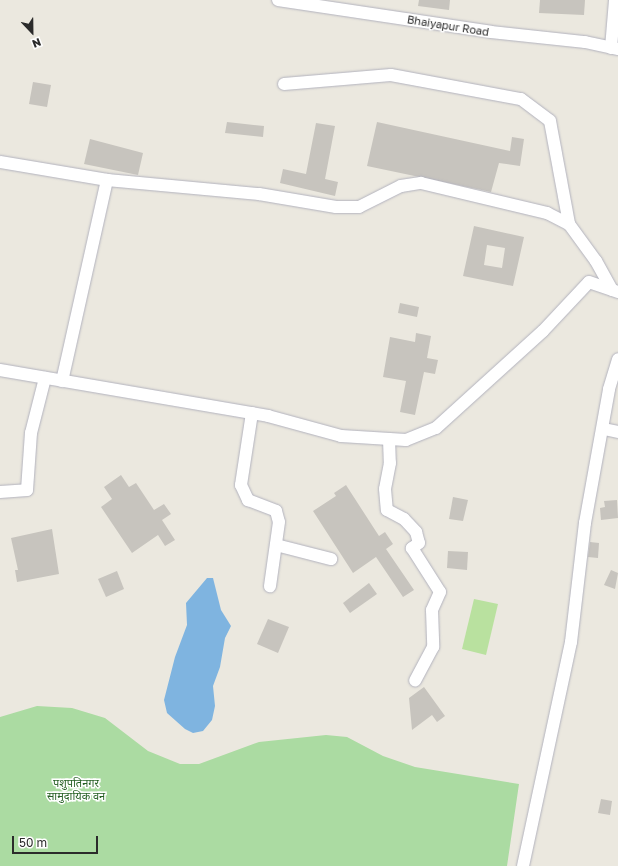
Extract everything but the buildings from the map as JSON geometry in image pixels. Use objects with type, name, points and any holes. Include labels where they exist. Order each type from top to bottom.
[{"type":"street","name":"Bhaiyapur Road","points":[[281,0],[615,49]]},
{"type":"street","points":[[615,0],[615,49]]},
{"type":"street","points":[[284,84],[391,75],[521,99],[550,121],[569,224],[596,261],[615,291]]},
{"type":"street","points":[[0,162],[107,180],[258,194],[336,207],[359,207],[402,186],[421,183],[547,213],[569,224]]},
{"type":"street","points":[[62,381],[107,180]]},
{"type":"street","points":[[0,370],[252,413],[341,436],[406,440],[436,428],[543,331],[589,282],[615,291]]},
{"type":"street","points":[[523,866],[571,642],[585,523],[604,429],[609,389],[618,359]]},
{"type":"street","points":[[0,492],[27,490],[31,433],[45,378]]},
{"type":"street","points":[[252,413],[241,485],[248,500],[276,511],[279,522],[270,586]]},
{"type":"street","points":[[604,429],[618,432]]},
{"type":"street","points":[[389,439],[390,463],[384,490],[387,510],[404,519],[416,532],[419,543],[412,548],[440,592],[432,610],[433,647],[415,682]]},
{"type":"street","points":[[276,545],[331,559]]},
{"type":"green space","points":[[474,599],[498,604],[486,655],[462,649]]},
{"type":"green space","name":"पशुपतिनगर सामुदायिक वन","points":[[37,706],[72,708],[105,718],[148,751],[180,764],[199,764],[259,742],[326,735],[347,737],[383,756],[415,767],[519,784],[507,866],[0,866],[0,717]]},
{"type":"water","points":[[207,578],[213,578],[221,610],[231,626],[225,638],[220,667],[213,686],[215,706],[212,720],[203,731],[193,733],[185,729],[167,713],[164,700],[175,657],[187,625],[186,603]]}]
